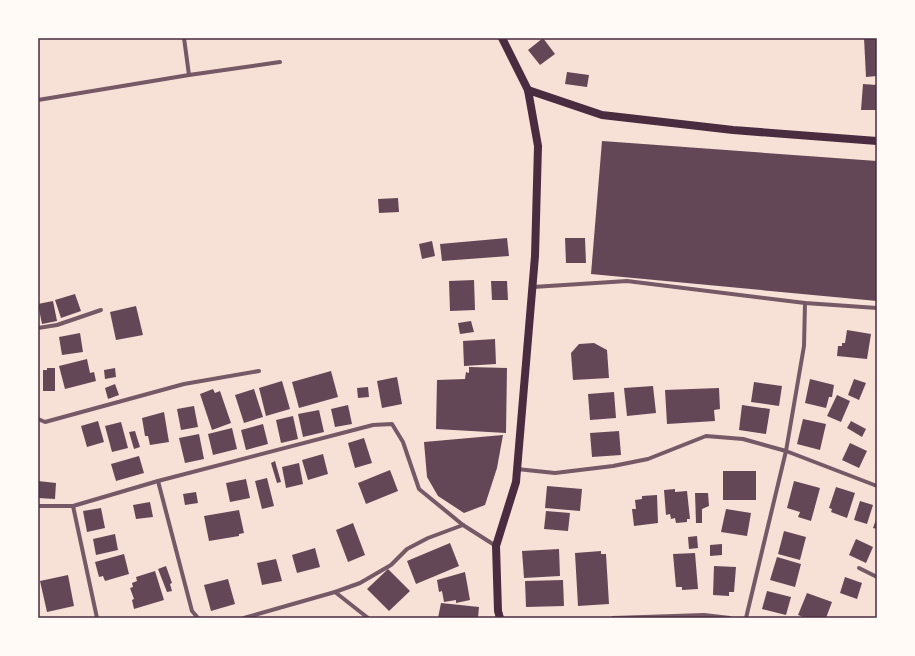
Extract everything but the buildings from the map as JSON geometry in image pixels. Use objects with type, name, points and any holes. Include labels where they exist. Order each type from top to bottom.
[{"type":"main road","points":[[500,618],[498,611],[496,546],[516,482],[535,256],[538,146],[528,90],[502,38]]},
{"type":"main road","points":[[528,90],[602,115],[733,130],[877,141]]},
{"type":"street","points":[[184,38],[189,75]]},
{"type":"street","points":[[38,100],[189,75],[280,62]]},
{"type":"street","points":[[532,287],[627,281],[805,302],[877,308]]},
{"type":"street","points":[[746,618],[786,451],[804,346],[805,302]]},
{"type":"street","points":[[38,328],[57,325],[101,310]]},
{"type":"street","points":[[38,419],[44,422],[184,384],[259,371]]},
{"type":"street","points":[[38,506],[73,506],[158,481],[373,426],[392,424],[403,442],[420,489],[463,525],[496,546]]},
{"type":"street","points":[[517,469],[555,473],[613,466],[648,459],[706,436],[743,439],[786,451],[877,486]]},
{"type":"street","points":[[158,481],[192,611],[198,618]]},
{"type":"street","points":[[73,506],[97,618]]},
{"type":"street","points":[[244,618],[335,592],[360,583],[384,569],[407,549],[428,538],[463,525]]},
{"type":"street","points":[[859,568],[877,577]]},
{"type":"street","points":[[335,592],[368,618]]},
{"type":"street","points":[[613,618],[704,615],[730,618]]}]
